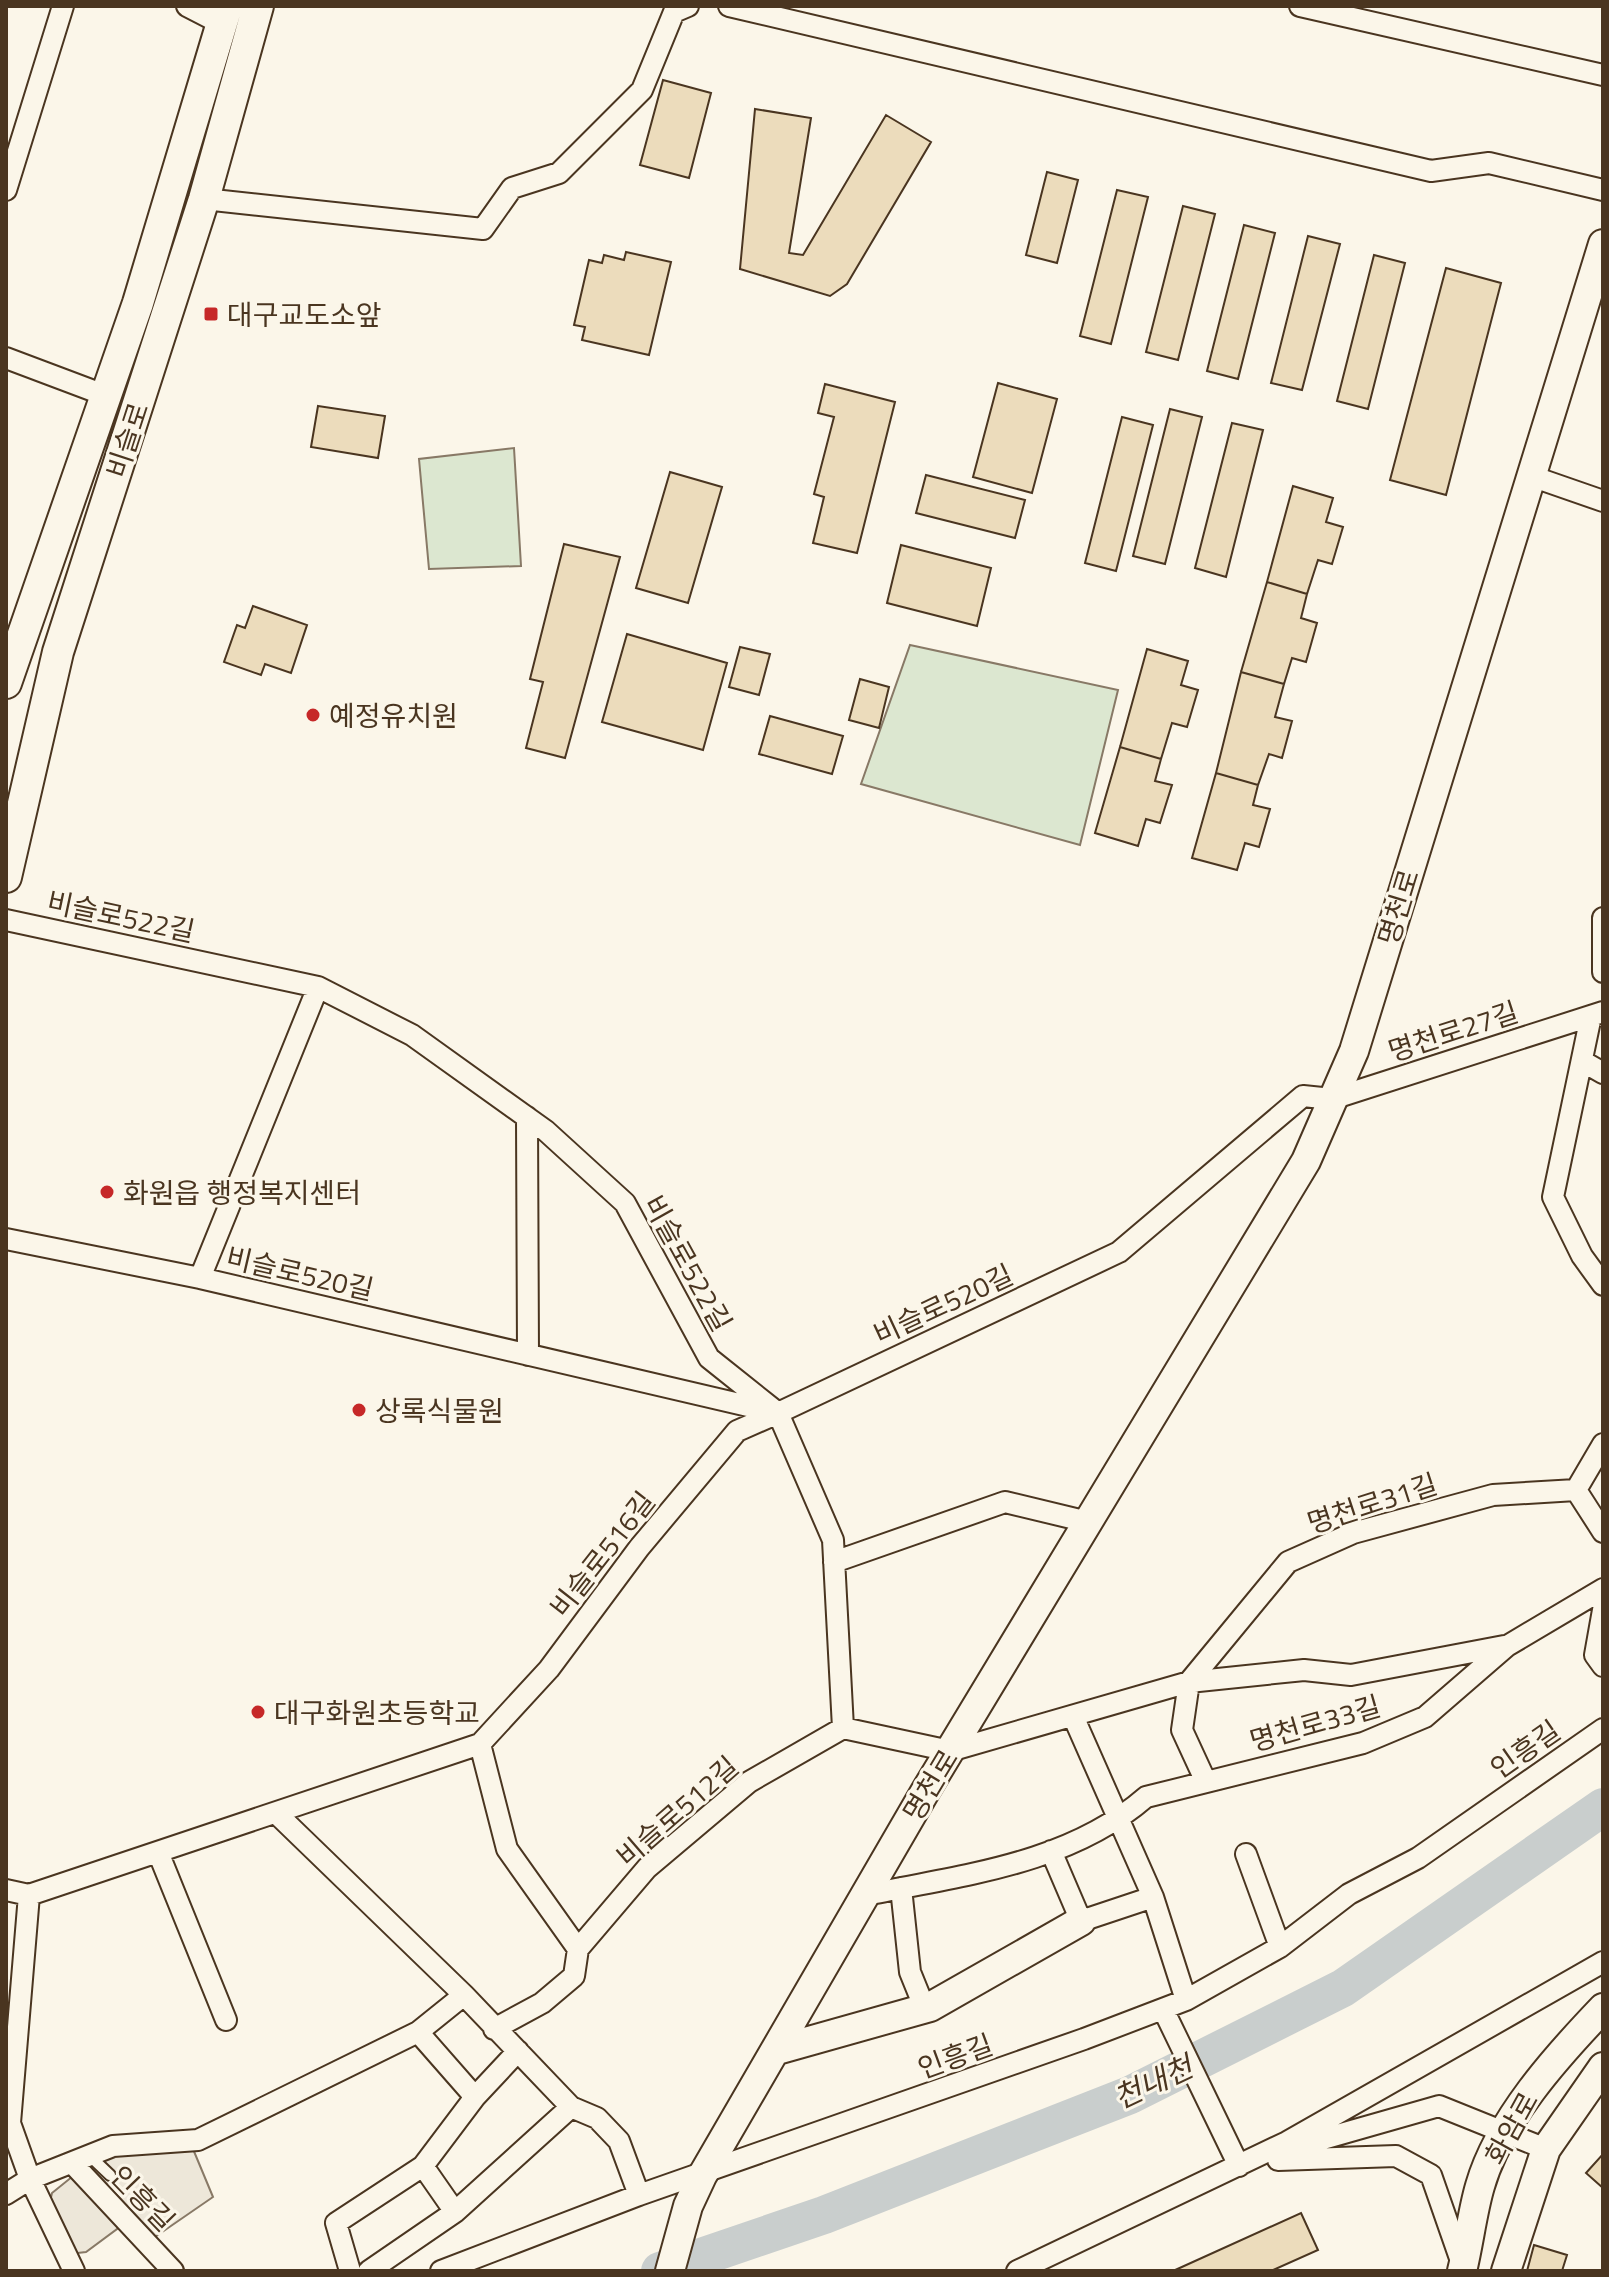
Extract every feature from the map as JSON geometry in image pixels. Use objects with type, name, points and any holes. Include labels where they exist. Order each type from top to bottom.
[{"type":"main road","name":"비슬로","points":[[6,877],[58,652],[206,191],[258,6]]},
{"type":"main road","name":"비슬로","points":[[6,683],[138,303],[224,15]]},
{"type":"main road","points":[[197,108],[203,129],[192,171],[206,191]]},
{"type":"main road","points":[[138,303],[155,312],[144,350],[147,378]]},
{"type":"street","points":[[6,190],[63,6]]},
{"type":"street","points":[[187,6],[224,15]]},
{"type":"street","points":[[206,191],[483,229],[512,188],[559,173],[642,90],[674,12],[688,6]]},
{"type":"street","points":[[729,6],[1431,171],[1489,163],[1603,190]]},
{"type":"street","points":[[1300,6],[1603,75]]},
{"type":"street","name":"명천로","points":[[670,2271],[688,2206],[702,2176],[950,1751],[1306,1161],[1354,1051],[1603,244]]},
{"type":"street","points":[[6,358],[107,396]]},
{"type":"street","points":[[1531,476],[1603,501]]},
{"type":"street","points":[[1603,918],[1603,972]]},
{"type":"street","name":"비슬로522길","points":[[6,920],[318,987],[412,1035],[527,1117],[625,1203],[709,1358],[778,1413],[833,1540],[843,1728]]},
{"type":"street","name":"비슬로520길","points":[[200,1278],[318,987]]},
{"type":"street","name":"명천로27길","points":[[1332,1099],[1597,1014]]},
{"type":"street","name":"명천로27길","points":[[1597,1014],[1582,1061],[1553,1197],[1575,1244],[1603,1285]]},
{"type":"street","points":[[1582,1061],[1603,1073]]},
{"type":"street","name":"비슬로520길","points":[[6,1239],[200,1278],[778,1413],[1119,1252],[1303,1096],[1332,1099]]},
{"type":"street","points":[[527,1117],[528,1355]]},
{"type":"street","name":"비슬로516길","points":[[29,1895],[480,1744],[549,1669],[639,1548],[737,1431],[778,1413]]},
{"type":"street","points":[[1603,1444],[1576,1490],[1603,1532]]},
{"type":"street","name":"명천로31길","points":[[1189,1682],[1288,1562],[1353,1533],[1493,1495],[1576,1490]]},
{"type":"street","points":[[834,1562],[1005,1502],[1088,1522]]},
{"type":"street","name":"명천로33길","points":[[866,1895],[1031,1860],[1121,1819],[1146,1797],[1363,1743],[1425,1717],[1507,1646],[1603,1589]]},
{"type":"street","points":[[1603,1610],[1595,1655],[1603,1666]]},
{"type":"street","name":"명천로33길","points":[[1189,1682],[1304,1670],[1351,1675],[1507,1646]]},
{"type":"street","points":[[843,1728],[950,1751],[1189,1682],[1182,1730],[1206,1782]]},
{"type":"street","points":[[1073,1716],[1153,1897],[1186,2000]]},
{"type":"street","name":"비슬로512길","points":[[494,2029],[542,2003],[574,1976],[578,1949],[647,1868],[749,1782],[843,1728]]},
{"type":"street","name":"인흥길","points":[[441,2271],[639,2195],[702,2176],[1186,2000],[1280,1947],[1349,1894],[1418,1858],[1603,1729]]},
{"type":"street","points":[[480,1744],[507,1849],[578,1949]]},
{"type":"street","points":[[276,1813],[464,1995],[571,2107],[597,2118],[619,2141],[639,2195]]},
{"type":"street","points":[[1051,1851],[1081,1921]]},
{"type":"street","points":[[158,1852],[226,2020]]},
{"type":"street","points":[[1246,1854],[1280,1947]]},
{"type":"street","points":[[901,1888],[910,1972],[925,2009]]},
{"type":"street","points":[[6,1890],[29,1895],[10,2123],[30,2179],[74,2271]]},
{"type":"street","points":[[777,2050],[925,2009],[1081,1921],[1153,1897]]},
{"type":"street","points":[[1017,2271],[1244,2163],[1603,1962]]},
{"type":"street","points":[[6,2194],[30,2179],[113,2146],[198,2140],[418,2032],[464,1995]]},
{"type":"street","name":"화암로","points":[[1462,2269],[1481,2183],[1506,2133],[1548,2065],[1603,2008]]},
{"type":"street","points":[[1163,2009],[1244,2163]]},
{"type":"street","points":[[418,2032],[475,2097]]},
{"type":"street","points":[[350,2271],[336,2223],[423,2166],[475,2097],[518,2051]]},
{"type":"street","name":"화암로","points":[[1506,2271],[1546,2149],[1603,2067]]},
{"type":"street","points":[[1244,2163],[1439,2106],[1546,2149]]},
{"type":"street","points":[[371,2271],[455,2212],[571,2107]]},
{"type":"street","points":[[1244,2163],[1396,2156],[1431,2175],[1462,2269]]},
{"type":"street","name":"인흥길","points":[[82,2160],[173,2271]]},
{"type":"street","points":[[423,2166],[455,2212]]},
{"type":"lane","points":[[82,2160],[110,2175]]},
{"type":"green space","points":[[514,448],[521,566],[429,569],[419,459]]},
{"type":"green space","points":[[910,645],[1118,690],[1080,845],[861,784]]},
{"type":"shaded area","points":[[193,2149],[213,2197],[152,2239],[84,2170],[116,2151]]},
{"type":"shaded area","points":[[73,2176],[121,2226],[86,2252],[69,2254],[49,2206],[52,2193]]},
{"type":"building","points":[[663,80],[711,93],[689,178],[640,165]]},
{"type":"building","points":[[755,109],[811,118],[789,253],[803,255],[886,115],[931,142],[847,284],[830,296],[740,269]]},
{"type":"building","points":[[1047,172],[1078,180],[1057,263],[1026,255]]},
{"type":"building","points":[[1117,190],[1148,197],[1111,344],[1080,336]]},
{"type":"building","points":[[1183,206],[1215,214],[1178,360],[1146,352]]},
{"type":"building","points":[[1244,225],[1275,233],[1238,379],[1207,371]]},
{"type":"building","points":[[1308,236],[1340,244],[1302,390],[1271,383]]},
{"type":"building","points":[[626,252],[671,262],[649,355],[582,340],[585,327],[574,325],[589,260],[602,263],[604,255],[624,260]]},
{"type":"building","points":[[1374,255],[1405,263],[1368,409],[1337,401]]},
{"type":"building","points":[[1446,268],[1501,283],[1446,495],[1390,480]]},
{"type":"building","points":[[998,383],[1057,399],[1032,493],[973,477]]},
{"type":"building","points":[[825,384],[895,402],[857,553],[813,543],[824,497],[814,494],[834,417],[818,413]]},
{"type":"building","points":[[318,406],[385,416],[378,458],[311,447]]},
{"type":"building","points":[[1170,409],[1202,417],[1165,564],[1133,556]]},
{"type":"building","points":[[1122,417],[1153,425],[1116,571],[1085,563]]},
{"type":"building","points":[[1232,423],[1263,430],[1226,577],[1195,568]]},
{"type":"building","points":[[670,472],[722,487],[688,603],[636,588]]},
{"type":"building","points":[[926,475],[1025,500],[1015,538],[916,513]]},
{"type":"building","points":[[1293,486],[1333,498],[1326,522],[1343,527],[1332,564],[1318,560],[1307,594],[1267,582]]},
{"type":"building","points":[[564,544],[620,557],[565,758],[526,748],[543,682],[530,679]]},
{"type":"building","points":[[901,545],[991,568],[977,626],[887,603]]},
{"type":"building","points":[[1267,582],[1307,594],[1301,618],[1317,623],[1306,662],[1292,658],[1284,684],[1241,672]]},
{"type":"building","points":[[253,606],[307,625],[291,673],[265,664],[261,675],[224,662],[237,625],[245,628]]},
{"type":"building","points":[[627,634],[727,663],[703,750],[602,722]]},
{"type":"building","points":[[740,647],[770,654],[759,695],[729,687]]},
{"type":"building","points":[[1147,649],[1188,661],[1181,685],[1198,690],[1187,727],[1172,723],[1161,759],[1120,747]]},
{"type":"building","points":[[1241,672],[1284,684],[1275,717],[1292,721],[1282,758],[1269,754],[1258,785],[1216,773]]},
{"type":"building","points":[[860,679],[889,687],[879,728],[849,720]]},
{"type":"building","points":[[770,716],[843,736],[832,774],[759,754]]},
{"type":"building","points":[[1120,747],[1161,759],[1155,781],[1172,785],[1160,823],[1146,819],[1138,846],[1095,833]]},
{"type":"building","points":[[1216,773],[1258,785],[1253,805],[1270,809],[1259,847],[1245,843],[1237,870],[1192,858]]},
{"type":"building","points":[[1603,2154],[1603,2188],[1586,2173]]},
{"type":"building","points":[[1301,2213],[1318,2250],[1271,2271],[1173,2271]]},
{"type":"building","points":[[1534,2245],[1567,2255],[1562,2271],[1527,2271]]},
{"type":"waterway","name":"천내천","points":[[660,2271],[824,2215],[1130,2095],[1343,1988],[1603,1807]]},
{"type":"place","name":"대구교도소앞","points":[[211,314]]},
{"type":"place","name":"예정유치원","points":[[313,715]]},
{"type":"place","name":"화원읍 행정복지센터","points":[[107,1192]]},
{"type":"place","name":"상록식물원","points":[[359,1410]]},
{"type":"place","name":"대구화원초등학교","points":[[258,1712]]}]
